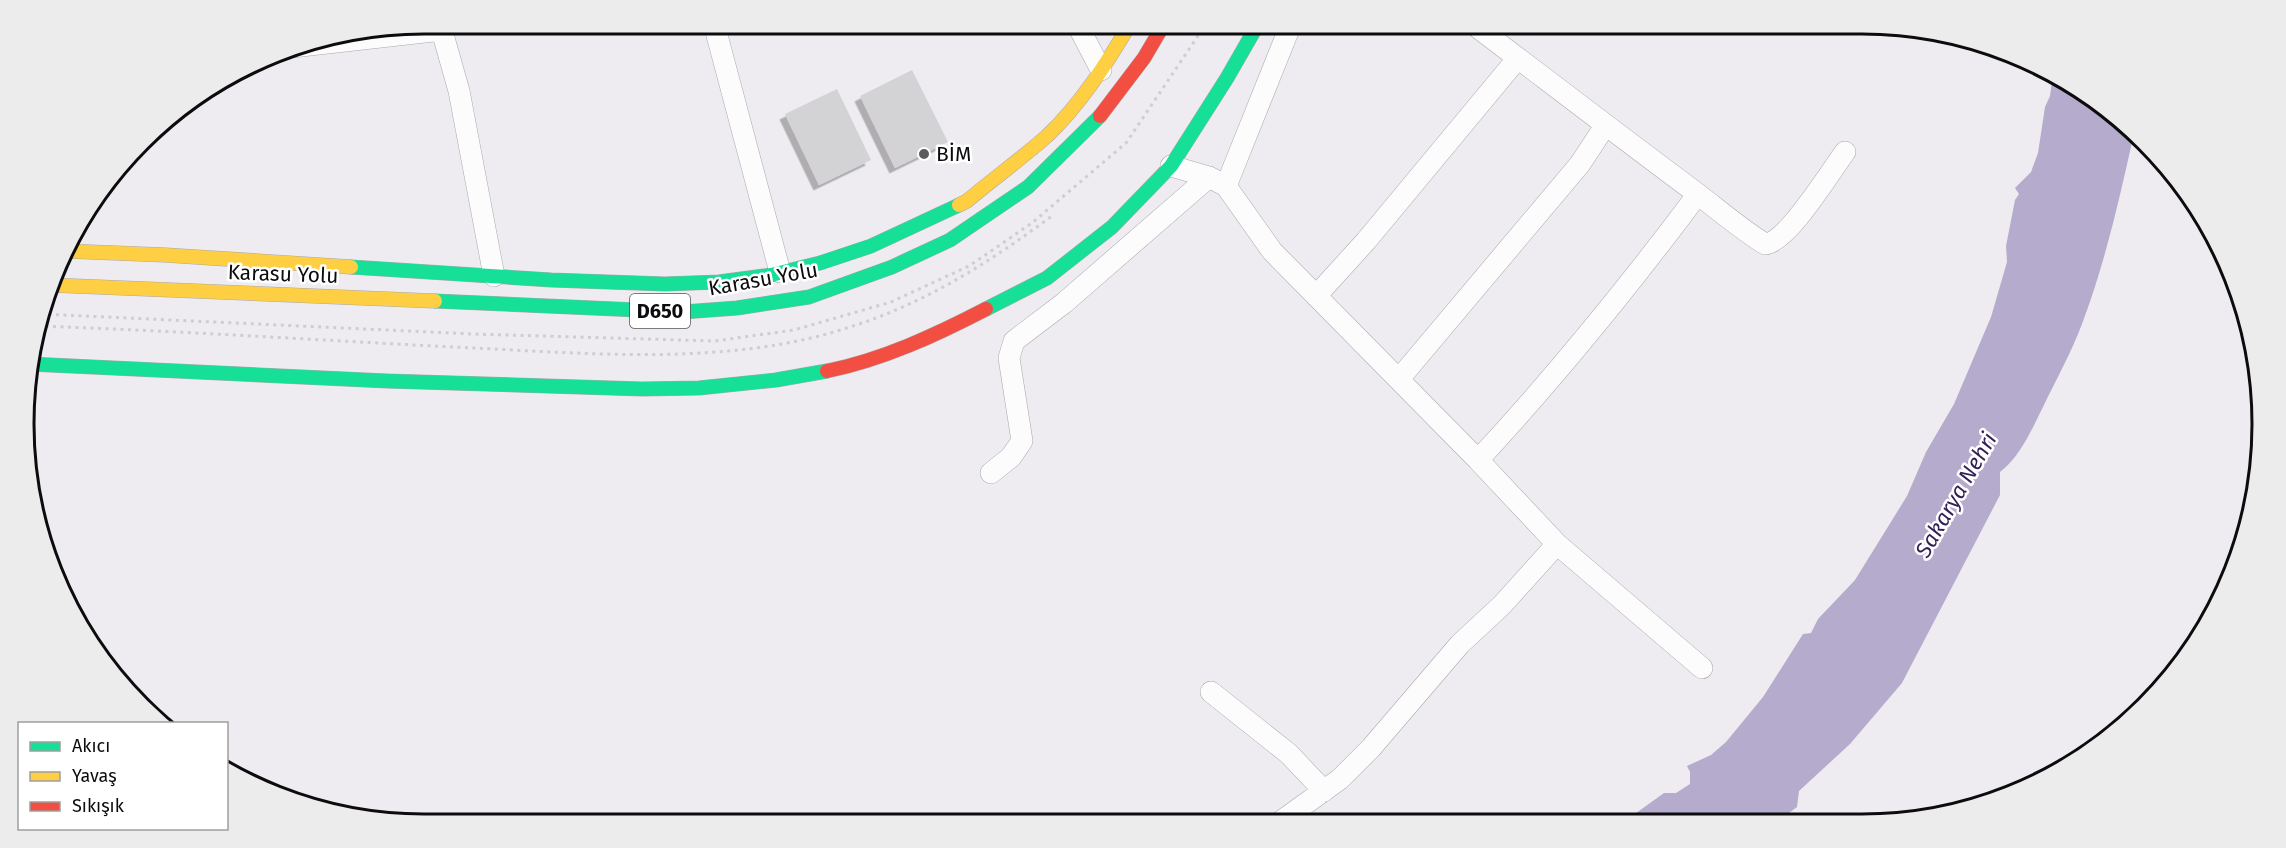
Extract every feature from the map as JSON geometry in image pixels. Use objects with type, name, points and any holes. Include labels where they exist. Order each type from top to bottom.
[{"type":"main road","name":"Karasu Yolu","points":[[75,252],[665,284],[718,282],[780,273],[871,246],[967,201],[1048,135],[1082,97],[1124,34]]},
{"type":"main road","name":"Karasu Yolu","points":[[60,285],[683,312],[737,308],[809,297],[892,267],[950,240],[1028,187],[1101,115],[1144,58],[1158,34]]},
{"type":"main road","points":[[39,364],[387,381],[642,389],[699,388],[776,380],[835,369],[899,349],[949,328],[1047,278],[1112,227],[1171,166],[1252,34]]},
{"type":"street","points":[[443,34],[459,91],[494,276]]},
{"type":"street","points":[[717,34],[780,273]]},
{"type":"street","points":[[1082,34],[1101,70]]},
{"type":"street","points":[[991,473],[1011,457],[1022,441],[1009,358],[1014,341],[1217,182],[1286,34]]},
{"type":"street","points":[[1486,34],[1605,126],[1698,194],[1735,225],[1768,244],[1777,240],[1793,224],[1845,152]]},
{"type":"street","points":[[1316,296],[1366,241],[1518,58]]},
{"type":"street","points":[[1399,379],[1580,164],[1605,126]]},
{"type":"street","points":[[1171,166],[1217,182],[1272,251],[1478,460],[1557,544],[1702,668]]},
{"type":"street","points":[[1478,460],[1530,403],[1698,194]]},
{"type":"street","points":[[1291,814],[1340,779],[1371,748],[1460,644],[1502,605],[1557,544]]},
{"type":"street","points":[[1211,692],[1289,754],[1324,790]]},
{"type":"water","name":"Sakarya Nehri","points":[[2052,84],[2099,115],[2132,144],[2105,254],[2073,345],[2025,442],[2014,459],[2000,472],[2000,495],[1902,683],[1850,744],[1799,791],[1797,807],[1788,814],[1635,814],[1664,793],[1676,793],[1690,784],[1690,772],[1687,766],[1711,755],[1726,742],[1763,697],[1803,634],[1811,633],[1818,619],[1855,580],[1907,496],[1926,452],[1954,404],[1991,317],[2007,262],[2006,246],[2015,200],[2019,194],[2015,188],[2031,172],[2038,153],[2045,107]]},
{"type":"building","points":[[912,70],[948,142],[895,168],[860,96]]},
{"type":"building","points":[[837,89],[871,160],[819,185],[785,114]]},
{"type":"traffic: fast","points":[[986,309],[1047,278],[1112,227],[1171,166],[1252,34]]},
{"type":"traffic: fast","points":[[435,301],[683,312],[737,308],[809,297],[892,267],[950,240],[1028,187],[1100,116]]},
{"type":"traffic: fast","points":[[351,267],[551,280],[665,284],[719,282],[771,275],[820,263],[871,246],[959,205]]},
{"type":"traffic: fast","points":[[39,364],[387,381],[642,389],[699,388],[776,380],[827,371]]},
{"type":"traffic: slow","points":[[959,205],[1027,153],[1059,124],[1092,83],[1124,34]]},
{"type":"traffic: slow","points":[[75,251],[351,267]]},
{"type":"traffic: slow","points":[[60,285],[435,301]]},
{"type":"traffic: jam","points":[[1100,116],[1144,58],[1158,34]]},
{"type":"traffic: jam","points":[[827,371],[908,346],[986,309]]},
{"type":"place","name":"BİM","points":[[924,154]]}]
